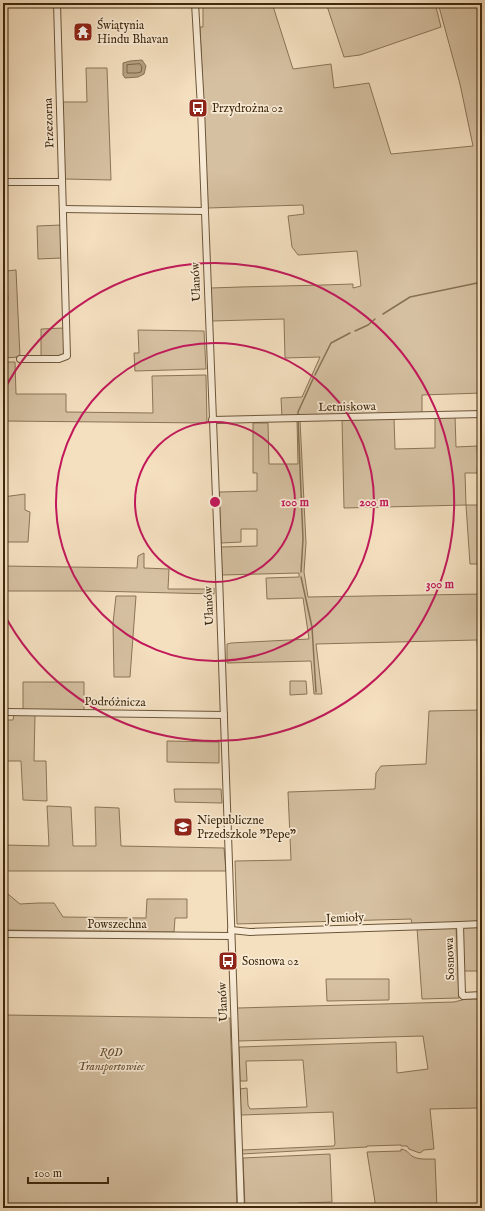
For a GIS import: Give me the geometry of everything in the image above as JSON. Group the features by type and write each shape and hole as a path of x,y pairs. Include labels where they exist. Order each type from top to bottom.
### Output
{"street":[{"name":"Przezorna","path":"20,360 59,359 67,356 57,3"},
{"name":"Ułanów","path":"195,3 200,93 224,715 241,1208"},
{"path":"3,182 62,182"},
{"path":"63,209 204,211"},
{"name":"Letniskowa","path":"212,420 482,414"},
{"name":"Podróżnicza","path":"6,712 224,715"},
{"name":"Sosnowa","path":"482,924 460,925 462,995 482,995"},
{"name":"Jemioły","path":"231,933 460,925"},
{"name":"Powszechna","path":"3,934 231,933"}],"green space":[{"path":"203,3 272,3 293,69 331,64 334,88 369,83 391,154 473,146 460,84 438,3 482,3 482,393 422,395 422,414 282,417 281,398 302,397 320,357 285,358 284,319 212,321 211,288 353,284 353,288 361,286 357,251 298,255 292,247 288,216 304,214 303,205 208,208 200,27 203,27"},
{"path":"326,3 435,3 441,27 360,55 344,57"},
{"path":"86,68 107,68 111,180 65,179 63,102 87,102"},
{"path":"61,225 62,258 38,259 37,226"},
{"path":"16,270 20,357 3,358 3,300 8,300 6,271"},
{"path":"64,328 64,353 62,356 41,357 41,329"},
{"path":"138,330 204,331 206,369 135,371 134,353 139,353"},
{"path":"3,362 15,362 16,394 66,394 66,412 153,413 152,376 206,375 207,423 3,421"},
{"path":"455,416 456,447 477,446 477,473 465,473 466,505 344,508 342,419 394,418 395,449 435,448 435,417"},
{"path":"297,420 300,420 306,543 304,572 308,597 482,594 482,921 412,924 411,919 237,924 235,861 291,860 288,792 375,789 376,773 381,766 426,764 429,711 481,710 477,640 316,644 322,694 314,694 311,661 227,663 227,644 309,639 303,598 267,599 266,578 299,577 299,573 222,575 221,547 257,546 257,529 241,529 241,542 221,543 219,492 257,491 257,473 253,473 253,423 268,423 269,464 298,464"},
{"path":"25,494 25,510 30,512 28,542 3,542 3,497"},
{"path":"466,505 482,505 482,564 470,564"},
{"path":"144,553 144,568 169,569 168,589 214,588 214,594 95,591 3,591 3,566 137,568 138,556"},
{"path":"116,596 136,596 130,677 114,677 113,623"},
{"path":"290,681 306,681 307,694 290,695"},
{"path":"23,682 84,682 84,711 23,710"},
{"path":"14,714 35,715 34,761 46,761 47,801 23,800 21,761 3,761 3,720 13,720"},
{"path":"167,741 219,742 219,763 167,762"},
{"path":"174,789 221,789 222,803 175,802"},
{"path":"47,806 71,807 73,846 96,846 95,807 119,808 121,846 224,848 226,871 3,871 3,845 49,846"},
{"path":"3,890 20,904 54,903 63,917 146,918 147,899 187,899 187,918 175,918 174,932 3,930"},
{"path":"482,926 482,971 463,971 462,927"},
{"path":"456,927 459,998 422,999 417,928"},
{"path":"326,979 389,979 389,1000 327,1001"},
{"path":"466,999 482,999 482,1140 480,1140 478,1108 430,1109 434,1149 424,1150 420,1153 409,1149 407,1146 401,1145 242,1154 242,1150 334,1146 335,1144 333,1112 241,1115 240,1089 247,1088 248,1105 250,1109 307,1107 303,1060 246,1061 247,1081 240,1081 239,1047 396,1042 397,1073 428,1069 423,1036 238,1041 238,1008 454,1002"},
{"name":"ROD Transportowiec","path":"3,1015 230,1018 237,1208 3,1208"},
{"path":"401,1149 417,1158 435,1159 437,1208 376,1208 367,1152 401,1151"},
{"path":"330,1154 332,1202 245,1207 243,1158"}],"water":[{"path":"142,60 146,66 144,74 138,77 125,78 123,75 123,63"}],"waterway":[{"path":"383,314 410,297 482,282"},
{"path":"355,331 368,325 375,319"},
{"path":"315,375 331,343 350,333"},
{"path":"298,416 298,412 313,379"},
{"path":"298,420 303,539 301,572"},
{"path":"301,577 312,627 316,692"}],"place":[{"name":"Świątynia Hindu Bhavan","path":"83,32"},
{"name":"Przydrożna 02","path":"198,108"},
{"name":"Niepubliczne Przedszkole \"Pepe\"","path":"183,827"},
{"name":"Sosnowa 02","path":"228,961"}]}
